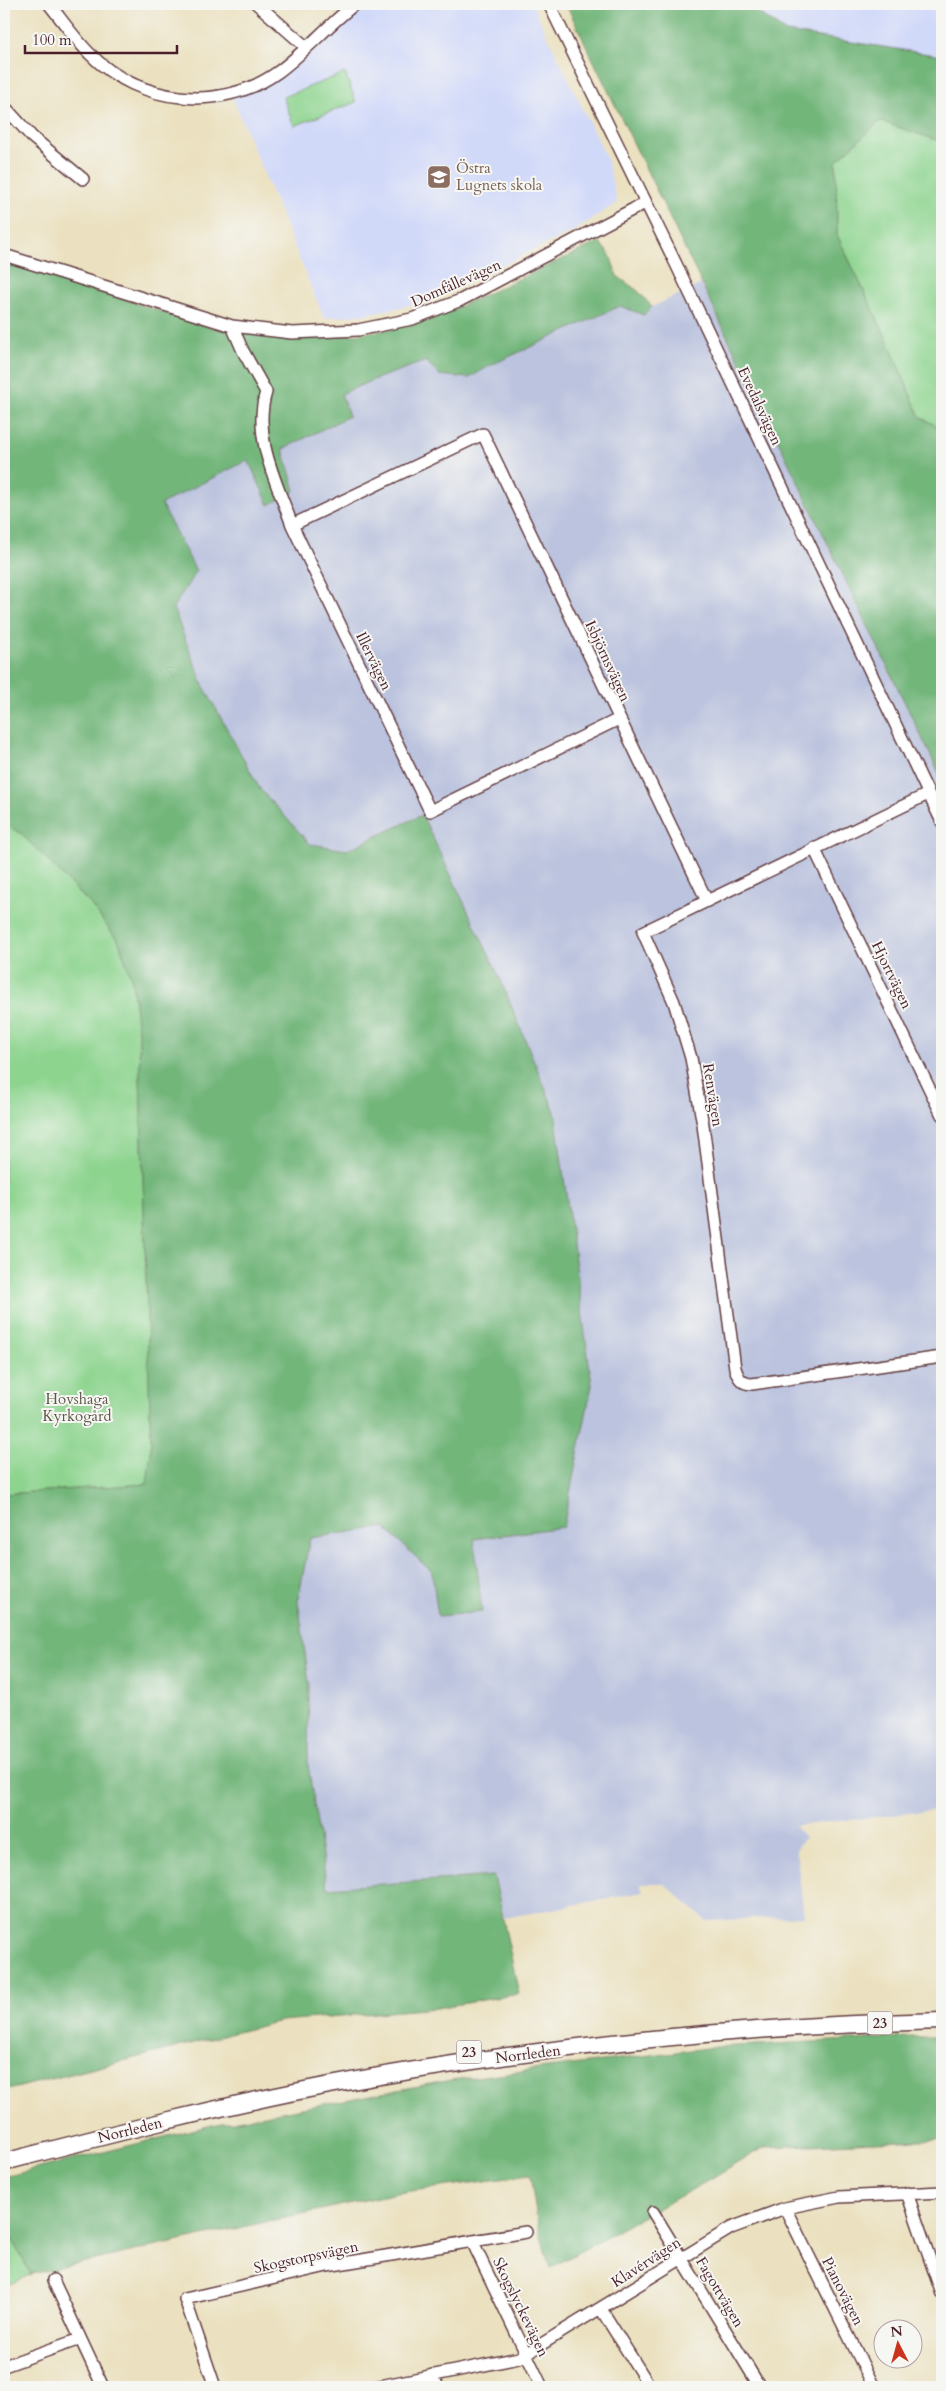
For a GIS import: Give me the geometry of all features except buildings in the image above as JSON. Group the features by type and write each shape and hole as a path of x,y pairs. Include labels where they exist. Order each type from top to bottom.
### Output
{"highway":[{"name":"Norrleden","path":"4,2152 248,2092 326,2076 481,2050 678,2026 791,2017 942,2011"},
{"name":"Norrleden","path":"4,2162 118,2132 259,2100 482,2060 680,2036 818,2026 942,2021"}],"street":[{"path":"49,4 90,54 109,68 142,88 182,98 212,97 249,88 277,72 355,4"},
{"path":"257,4 306,47"},
{"name":"Evedalsvägen","path":"549,4 942,822"},
{"path":"4,106 32,137 83,179"},
{"name":"Domfällevägen","path":"4,255 232,326 270,331 324,333 358,330 412,319 461,300 645,203"},
{"path":"232,326 243,351 266,392 260,408 264,447 292,525"},
{"name":"Isbjörnsvägen","path":"292,525 483,434 707,901"},
{"name":"Illervägen","path":"292,525 430,811 619,719"},
{"name":"Renvägen","path":"928,794 643,932 674,1002 691,1058 703,1126 734,1368 738,1377 742,1382 752,1384 942,1357"},
{"name":"Hjortvägen","path":"814,848 942,1115"},
{"name":"Klavérvägen","path":"375,2387 527,2354 681,2257 731,2228 785,2208 838,2197 942,2192"},
{"path":"908,2193 942,2294"},
{"name":"Pianovägen","path":"785,2208 874,2387"},
{"name":"Fagottvägen","path":"653,2212 760,2387"},
{"name":"Skogstorpsvägen","path":"215,2387 185,2299 327,2266 526,2232"},
{"name":"Skogslyckevägen","path":"472,2241 542,2387"},
{"path":"52,2280 103,2387"},
{"path":"601,2309 650,2387"},
{"path":"4,2366 80,2339"},
{"path":"432,2375 438,2387"}],"shaded area":[{"name":"Östra Lugnets skola","path":"355,4 532,4 607,159 617,203 575,230 440,295 406,306 361,315 324,318 231,94 259,83"},
{"path":"750,4 942,4 942,56 786,32 750,6"},
{"path":"701,284 942,779 942,1857 937,1810 794,1826 805,1837 796,1850 804,1916 706,1921 664,1883 640,1883 643,1892 504,1918 494,1876 327,1888 308,1765 309,1683 298,1600 310,1538 384,1527 432,1572 438,1616 474,1538 507,996 421,815 347,850 310,844 260,789 203,685 173,608 196,571 160,504 248,460 269,505 295,491 283,449 349,416 341,394 426,361 439,375 469,378 491,365 620,306 644,315 652,307"}],"green space":[{"path":"566,4 750,4 750,7 786,32 942,56 942,142 880,121 836,161 837,235 885,335 920,417 942,429 942,779"},
{"path":"345,73 356,102 294,126 283,97"},
{"path":"880,121 942,142 942,429 920,417 885,335 837,235 836,161"},
{"path":"599,242 610,255 617,276 638,291 652,307 644,315 620,306 491,365 469,378 439,375 426,361 341,394 349,416 283,449 295,491 269,505 248,460 161,504 196,571 173,608 203,685 260,789 310,844 347,850 422,815 499,976 555,1112 592,1385 563,1527 474,1539 482,1612 438,1616 432,1572 384,1527 310,1538 298,1600 309,1683 308,1765 327,1888 494,1876 519,1994 436,2008 281,2021 4,2091 4,1494 147,1484 151,1450 139,1039 132,980 119,942 92,906 22,834 4,824 4,260 209,327 267,337 326,338 394,329 430,320"},
{"name":"Hovshaga Kyrkogård","path":"4,824 22,834 92,906 119,942 132,980 139,1039 151,1450 148,1484 4,1494"},
{"path":"942,2037 942,2139 764,2147 704,2183 550,2268 538,2226 530,2175 397,2193 31,2274 4,2226 4,2177 212,2125 451,2080 715,2047"},
{"path":"4,2226 31,2274 4,2287"}],"place":[{"name":"Östra Lugnets skola","path":"439,177"}]}
